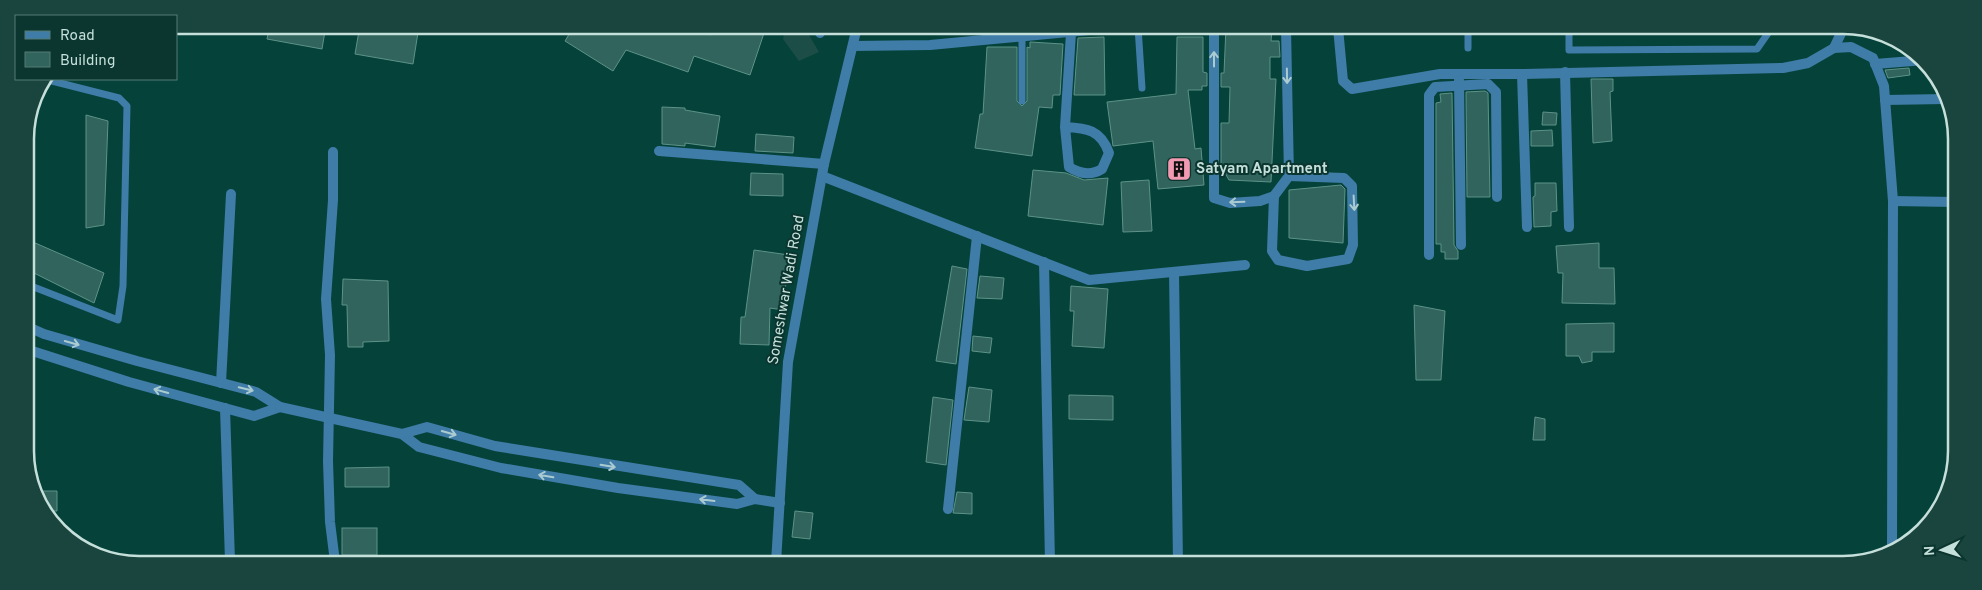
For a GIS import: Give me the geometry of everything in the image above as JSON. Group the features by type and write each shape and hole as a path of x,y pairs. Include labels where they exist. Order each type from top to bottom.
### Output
{"street":[{"name":"Someshwar Wadi Road","path":"776,556 788,362 824,164 856,34"},
{"path":"853,46 930,45 1055,34"},
{"path":"1066,127 1092,130 1100,136 1109,153 1102,170 1095,174 1085,174 1069,167 1066,127 1071,34"},
{"path":"1214,34 1214,198 1230,203 1260,201 1274,196 1289,176 1286,34"},
{"path":"1339,34 1343,81 1349,88 1440,74 1783,68 1808,63 1834,48 1850,47 1873,58 1884,86 1893,202 1892,544"},
{"path":"1834,48 1841,34"},
{"path":"1875,64 1914,61"},
{"path":"1565,72 1569,227"},
{"path":"1460,74 1460,245"},
{"path":"1522,74 1527,227"},
{"path":"1429,255 1429,95 1434,88 1488,84 1496,92 1497,197"},
{"path":"1885,100 1940,99"},
{"path":"660,151 824,164"},
{"path":"333,152 333,200 326,300 330,356 328,418 330,522 335,556"},
{"path":"822,176 1089,280 1245,265"},
{"path":"1274,196 1272,251 1278,260 1307,266 1348,259 1353,245 1352,186 1344,178 1289,176"},
{"path":"221,382 231,194"},
{"path":"1893,202 1948,202"},
{"path":"948,509 977,236"},
{"path":"1044,262 1050,556"},
{"path":"1174,272 1178,556"},
{"path":"34,330 44,334 256,392 280,407 402,434 419,447 501,468 618,488 737,504 755,499 780,503"},
{"path":"34,352 129,382 254,416 280,407"},
{"path":"225,408 230,556"},
{"path":"402,434 427,427 503,448 739,485 755,499"}],"lane":[{"path":"1138,34 1142,88"},
{"path":"1468,34 1468,48"},
{"path":"1569,34 1569,50 1757,49 1768,34"},
{"path":"1022,38 1022,101"},
{"path":"34,287 118,320 123,286 127,106 119,98 51,81"}],"shaded area":[{"path":"784,34 809,34 819,52 799,61 783,39"}],"building":[{"path":"268,34 324,34 322,49 267,39"},
{"path":"358,34 418,34 413,64 355,54"},
{"path":"569,34 764,34 750,75 694,56 688,72 626,50 613,71 565,41"},
{"path":"1226,34 1272,34 1271,41 1279,41 1280,57 1270,57 1270,79 1276,79 1271,182 1229,180 1221,166 1221,123 1229,123 1230,87 1221,87 1221,73 1224,73"},
{"path":"1104,37 1105,95 1074,95 1078,38"},
{"path":"1177,37 1203,37 1203,72 1207,73 1207,86 1202,86 1202,90 1188,90 1195,149 1201,148 1204,185 1158,189 1153,141 1113,146 1107,102 1176,94"},
{"path":"1030,42 1063,44 1060,95 1053,95 1052,108 1039,107 1032,156 975,148 980,114 983,114 987,47 1017,47 1017,101 1022,106 1027,101 1027,47 1030,48"},
{"path":"1909,68 1910,75 1888,78 1885,70"},
{"path":"1591,79 1613,79 1613,91 1610,92 1612,141 1593,143"},
{"path":"1485,91 1488,93 1490,197 1467,197 1466,92"},
{"path":"1452,93 1454,245 1458,251 1458,259 1445,259 1445,252 1441,252 1441,244 1436,244 1436,103 1441,102 1440,94"},
{"path":"662,107 685,108 685,110 720,116 715,147 685,143 685,146 662,144"},
{"path":"1543,112 1557,113 1556,125 1542,125"},
{"path":"86,115 108,121 104,225 86,228"},
{"path":"1552,130 1553,146 1531,146 1531,131"},
{"path":"756,134 794,137 793,153 755,151"},
{"path":"1033,170 1066,173 1084,180 1108,178 1103,225 1028,216"},
{"path":"751,173 783,174 783,196 750,195"},
{"path":"1149,180 1152,231 1123,232 1121,182"},
{"path":"1535,183 1556,183 1557,211 1551,212 1551,226 1534,227 1533,197 1535,196"},
{"path":"1341,185 1345,189 1343,243 1289,238 1289,190"},
{"path":"34,242 104,273 94,303 34,273"},
{"path":"1599,243 1599,268 1614,268 1615,304 1562,303 1563,273 1558,273 1556,246"},
{"path":"754,250 789,255 783,310 770,308 769,345 740,344 741,317 745,317"},
{"path":"952,266 967,269 956,364 936,361"},
{"path":"980,276 1004,278 1002,299 977,298"},
{"path":"343,279 388,281 389,341 363,342 363,347 348,347 347,305 342,305"},
{"path":"1071,286 1108,289 1104,348 1072,346 1074,311 1070,311"},
{"path":"1414,305 1445,311 1441,380 1416,380"},
{"path":"1614,323 1614,352 1592,352 1592,361 1582,363 1579,356 1566,356 1566,324"},
{"path":"973,336 992,338 990,353 972,351"},
{"path":"969,387 992,390 989,422 964,420"},
{"path":"1069,395 1113,396 1113,420 1069,419"},
{"path":"933,397 953,400 946,465 926,462"},
{"path":"1535,417 1545,419 1545,440 1533,440"},
{"path":"389,467 389,487 345,487 345,468"},
{"path":"42,491 57,491 57,511 52,511"},
{"path":"957,492 972,493 972,514 953,513"},
{"path":"795,511 813,513 810,539 792,537"},
{"path":"342,528 377,528 377,555 342,555"}],"place":[{"name":"Satyam Apartment","path":"1179,169"}]}
